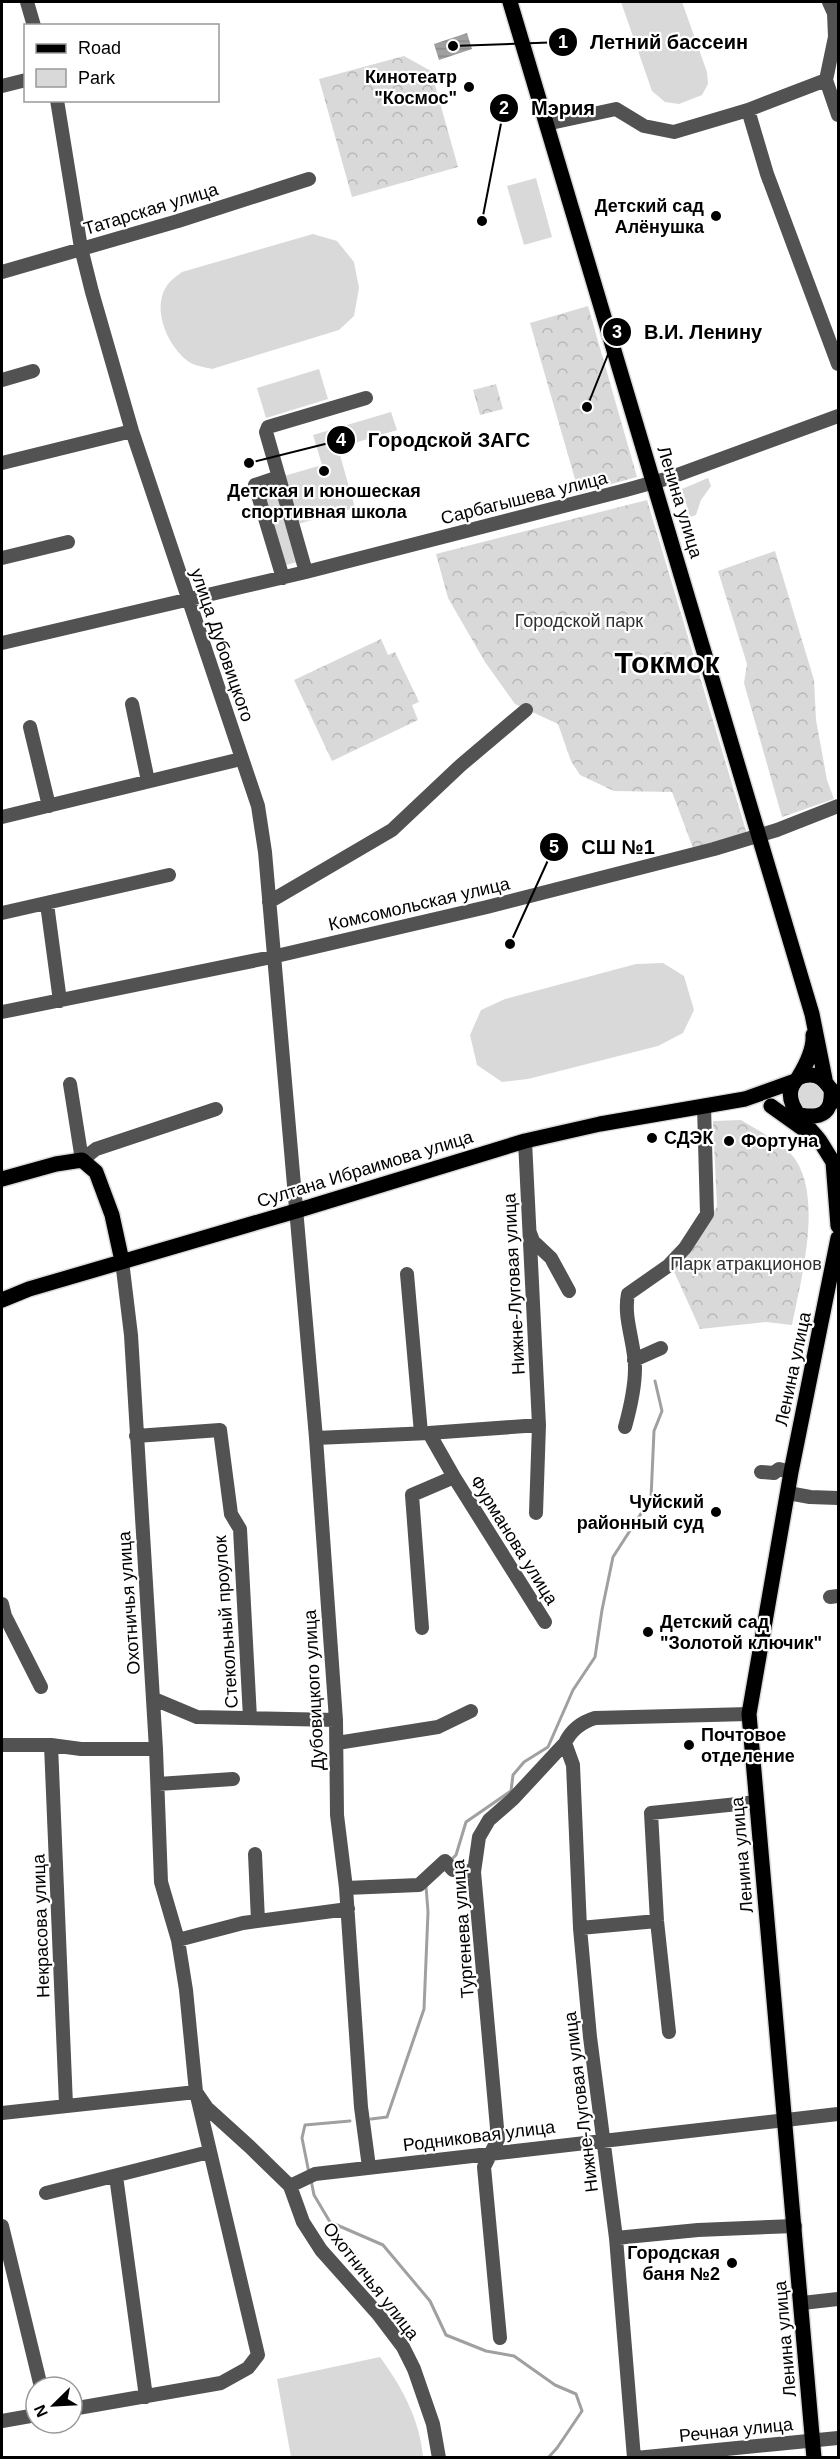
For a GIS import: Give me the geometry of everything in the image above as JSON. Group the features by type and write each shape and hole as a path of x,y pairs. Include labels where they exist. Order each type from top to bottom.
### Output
{"main road":[{"name":"Ленина улица","path":"510,2 812,1014"},
{"path":"812,1014 813,1041 806,1065 790,1090 790,1100 835,1164 838,1226"},
{"path":"771,1098 799,1114 812,1117 820,1115 828,1108 832,1100 832,1090 812,1014"},
{"path":"771,1098 806,1065"},
{"path":"771,1098 797,1080 814,1074 832,1090"},
{"path":"771,1098 820,1141"},
{"name":"Султана Ибраимова улица","path":"2,1300 29,1289 525,1141 600,1124 745,1099 771,1098"},
{"path":"2,1179 56,1164 82,1160 96,1172 112,1215 122,1261"},
{"name":"Ленина улица","path":"814,2457 749,1714 791,1472 835,1282 838,1238"}],"street":[{"path":"27,2 33,24"},
{"path":"834,9 835,37 826,80 838,116"},
{"path":"2,86 24,80"},
{"path":"546,124 616,109 644,126 674,132 748,110 826,80"},
{"name":"улица Дубовицкого","path":"57,102 81,248 132,431 258,806 269,902 296,1211"},
{"path":"748,110 767,174 838,364"},
{"name":"Татарская улица","path":"2,272 178,221 309,178"},
{"path":"2,380 33,371"},
{"path":"306,572 266,438 268,427 366,398"},
{"name":"Сарбагышева улица","path":"2,643 283,578 653,482 838,416"},
{"path":"2,463 132,431"},
{"path":"279,477 255,485 283,578"},
{"path":"2,558 68,542"},
{"path":"132,704 148,781"},
{"path":"269,902 392,830 461,765 526,710"},
{"path":"30,727 49,806"},
{"path":"2,817 241,759"},
{"name":"Комсомольская улица","path":"2,1012 272,957 487,907 714,849 759,836 838,806"},
{"path":"2,913 169,875"},
{"path":"47,904 60,1000"},
{"path":"70,1084 82,1160 96,1149 216,1109"},
{"path":"625,1427 630,1405 634,1360 626,1306 628,1294 668,1266 685,1248 707,1214 704,1106"},
{"name":"Нижне-Луговая улица","path":"525,1141 539,1425 536,1513"},
{"name":"Дубовицкого улица","path":"296,1211 316,1437 336,1720 337,1815 348,1909 360,2108 369,2168"},
{"path":"530,1232 533,1241 551,1258 568,1291"},
{"name":"Охотничья улица","path":"122,1261 131,1335 154,1699 161,1882 178,1940 186,1990 196,2092 258,2355 248,2368 221,2383 146,2397"},
{"name":"Фурманова улица","path":"407,1274 425,1433 545,1622"},
{"path":"634,1360 661,1348"},
{"path":"316,1437 425,1433 539,1425"},
{"name":"Стекольный проулок","path":"136,1436 220,1430 231,1515 240,1529 250,1718"},
{"path":"761,1472 774,1473 779,1469 791,1472"},
{"name":"Фурманова улица","path":"422,1628 412,1495 454,1477"},
{"path":"788,1493 838,1498"},
{"path":"2,1604 5,1616 41,1687"},
{"path":"154,1699 197,1717 336,1720"},
{"path":"337,1743 438,1727 471,1711"},
{"name":"Тургенева улица","path":"500,2338 484,2167 498,2139 474,1872 479,1837 489,1820 513,1799 575,1729 585,1721 595,1718 749,1714"},
{"name":"Нижне-Луговая улица","path":"565,1743 573,1765 580,1928 590,2037 616,2238 635,2457"},
{"path":"2,1745 51,1745 81,1749 156,1749"},
{"name":"Некрасова улица","path":"51,1745 66,2105"},
{"path":"158,1784 233,1779"},
{"path":"669,2032 657,1921 651,1813 757,1802"},
{"path":"255,1854 258,1921"},
{"path":"346,1888 419,1885 449,1865 474,1872"},
{"path":"178,1940 258,1921 348,1909"},
{"path":"580,1928 657,1921"},
{"path":"2,2114 196,2092"},
{"name":"Охотничья улица","path":"196,2092 207,2109 290,2186 303,2222 321,2250 378,2314 403,2347 414,2369 430,2414 439,2457"},
{"name":"Родниковая улица","path":"290,2186 310,2177 369,2168 785,2118 838,2114"},
{"path":"46,2193 209,2152"},
{"path":"84,2407 146,2397 116,2176"},
{"path":"2,2226 38,2375"},
{"path":"616,2238 698,2230 795,2226"},
{"path":"802,2303 838,2299"},
{"path":"2,2421 24,2417"},
{"name":"Речная улица","path":"635,2457 838,2438"}],"green space":[{"path":"621,2 682,2 707,72 708,84 702,95 679,104 665,102 652,91"},
{"path":"404,56 431,71 458,167 352,197 319,79"},
{"path":"536,178 552,237 524,245 507,186"},
{"path":"313,234 337,241 354,262 359,288 354,316 339,330 212,369 191,363 174,347 161,315 163,294 171,280 182,272"},
{"path":"588,306 637,477 579,493 530,323"},
{"path":"319,369 328,399 266,418 257,388"},
{"path":"496,384 503,409 480,415 473,390"},
{"name":"Детская и юношеская спортивная школа","path":"391,412 397,430 338,448 355,508 298,524 284,476 322,465 313,435"},
{"path":"708,478 711,486 701,500 696,515 690,517 682,489"},
{"path":"275,489 297,562 283,566 262,493"},
{"name":"Городской парк","path":"647,500 747,834 693,848 672,792 614,791 580,775 571,761 558,724 515,704 485,662 448,598 436,554"},
{"path":"775,551 814,680 816,720 827,780 834,799 782,817 744,683 747,664 718,571"},
{"path":"381,639 388,655 395,652 419,702 412,705 418,720 332,761 294,680"},
{"path":"663,963 684,976 694,1010 683,1033 658,1046 528,1079 502,1082 477,1065 470,1035 481,1010 505,999 636,964"},
{"path":"811,1082 821,1086 825,1096 821,1106 811,1110 801,1106 797,1096 801,1086"},
{"name":"Парк атракционов","path":"741,1120 786,1149 801,1170 807,1190 809,1213 805,1261 792,1325 766,1322 700,1329 672,1267 717,1207 713,1121"},
{"path":"380,2357 409,2404 418,2430 423,2457 291,2457 277,2379"}],"shaded area":[{"path":"467,33 472,49 439,60 434,44"}],"waterway":[{"path":"451,1860 456,1855 466,1822 511,1791 513,1775 524,1762 548,1747 573,1690 595,1657 613,1557 651,1498 654,1431 662,1411 655,1381"},
{"path":"371,2119 387,2117 424,2009 428,1912 426,1886"},
{"path":"309,2173 302,2138 305,2125 350,2121"},
{"path":"311,2180 314,2195 330,2222 383,2245 430,2301 446,2335 486,2351 514,2356 555,2385 576,2394 582,2411 548,2458"}],"place":[{"name":"Летний бассеин","path":"453,46"},
{"name":"Кинотеатр \"Космос\"","path":"469,87"},
{"name":"Детский сад Алёнушка","path":"716,216"},
{"name":"Мэрия","path":"482,221"},
{"name":"В.И. Ленину","path":"587,407"},
{"name":"Городской ЗАГС","path":"249,463"},
{"name":"Детская и юношеская спортивная школа","path":"324,471"},
{"name":"СШ №1","path":"510,944"},
{"name":"СДЭК","path":"652,1138"},
{"name":"Фортуна","path":"729,1141"},
{"name":"Чуйский районный суд","path":"716,1512"},
{"name":"Детский сад \"Золотой ключик\"","path":"648,1632"},
{"name":"Почтовое отделение","path":"689,1745"},
{"name":"Городская баня №2","path":"732,2263"}],"district":[{"name":"Токмок","path":"667,663"}]}
